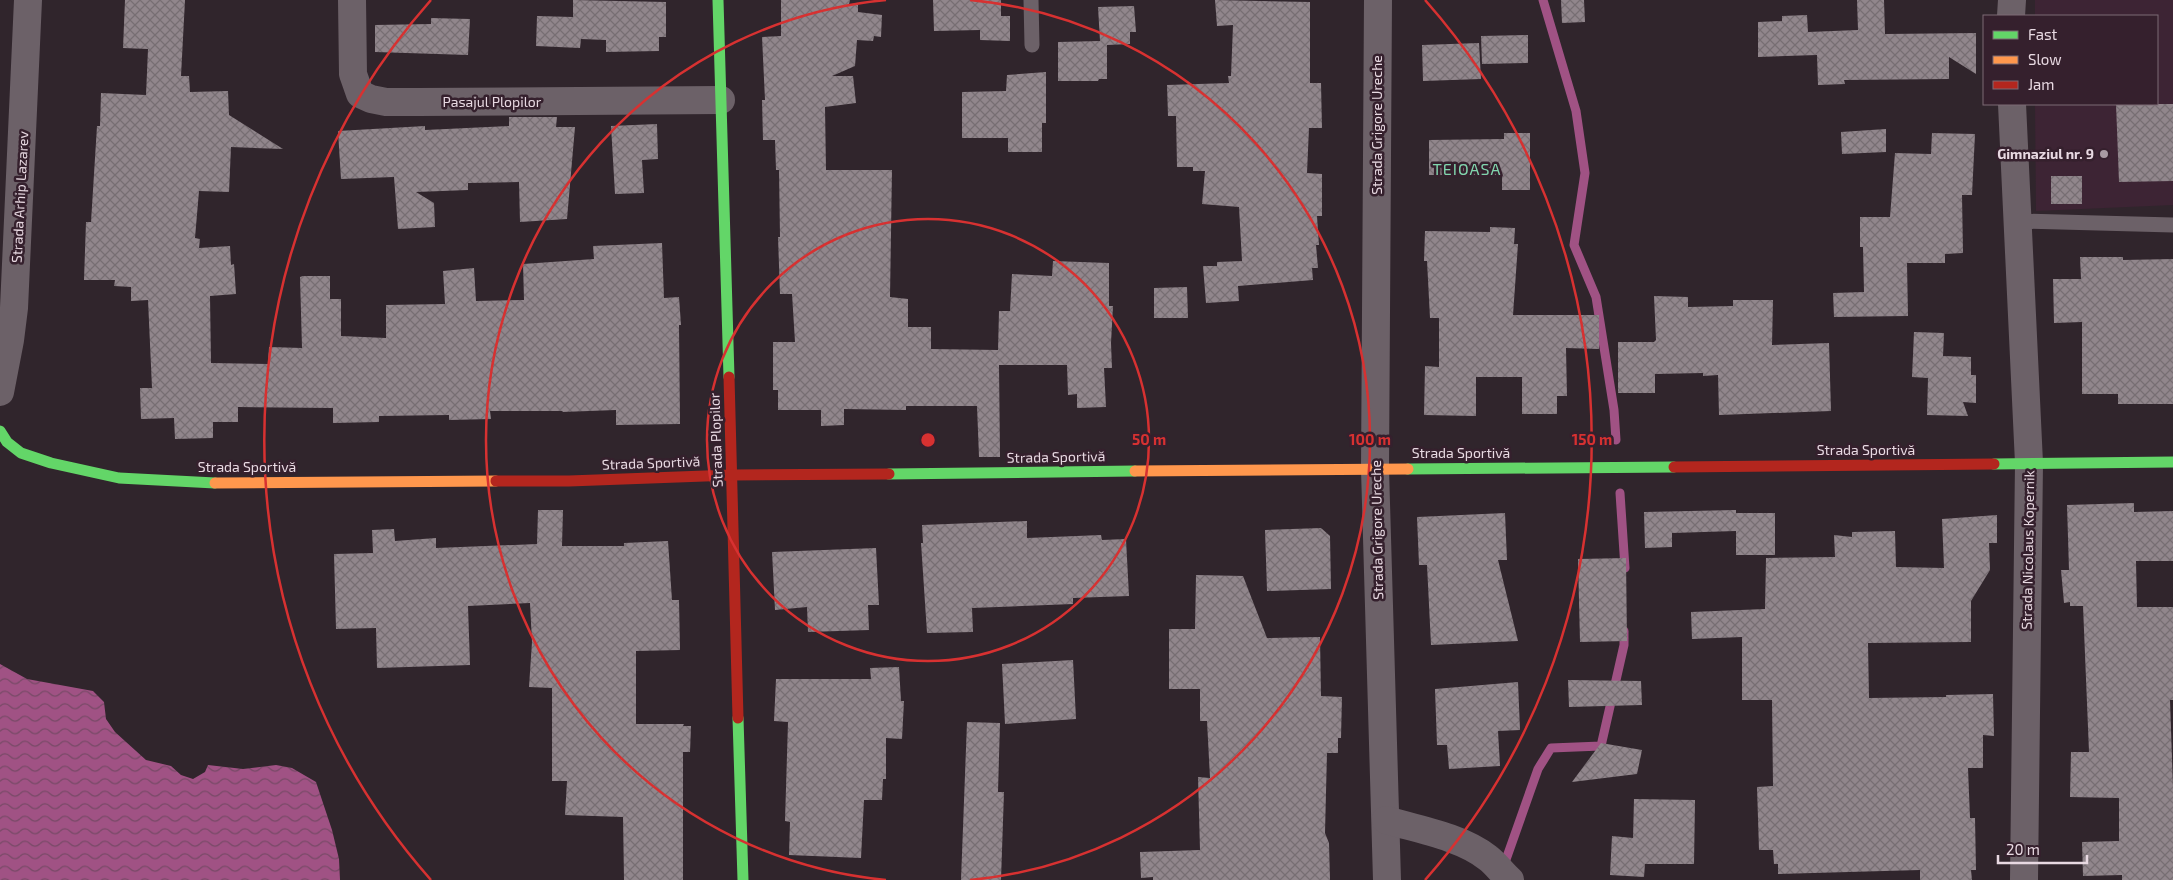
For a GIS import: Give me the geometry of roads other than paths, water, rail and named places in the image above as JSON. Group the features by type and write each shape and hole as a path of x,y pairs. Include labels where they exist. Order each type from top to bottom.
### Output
{"street":[{"name":"Strada Arhip Lazarev","path":"0,392 14,308 28,0"},
{"name":"Pasajul Plopilor","path":"352,0 353,74 360,94 371,99 417,102 720,100"},
{"name":"Strada Plopilor","path":"718,0 743,880"},
{"name":"Strada Grigore Ureche","path":"1378,0 1375,469 1387,880"},
{"path":"2011,15 2012,0"},
{"name":"Strada Nicolaus Kopernik","path":"2012,105 2029,463 2024,880"},
{"name":"Strada Sportivă","path":"0,431 7,442 21,453 51,463 119,478 208,484 569,481 732,475 2173,462"},
{"path":"1386,820 1427,832 1475,850 1488,858 1510,880"}],"lane":[{"path":"1031,0 1032,45"},
{"path":"2018,221 2173,225"}],"water":[{"path":"0,664 27,679 93,691 104,702 106,719 115,732 146,760 171,766 181,775 193,779 205,772 208,765 243,769 276,765 292,768 316,782 332,830 339,859 340,880 0,880"}],"waterway":[{"path":"1543,0 1576,111 1585,173 1574,245 1596,297 1614,410 1616,440"},
{"path":"1620,493 1625,568"},
{"path":"1503,868 1538,769 1551,748 1601,746 1624,645 1624,631"}],"place":[{"name":"Gimnaziul nr. 9","path":"2104,154"}],"district":[{"name":"TEIOASA","path":"1467,169"}]}
